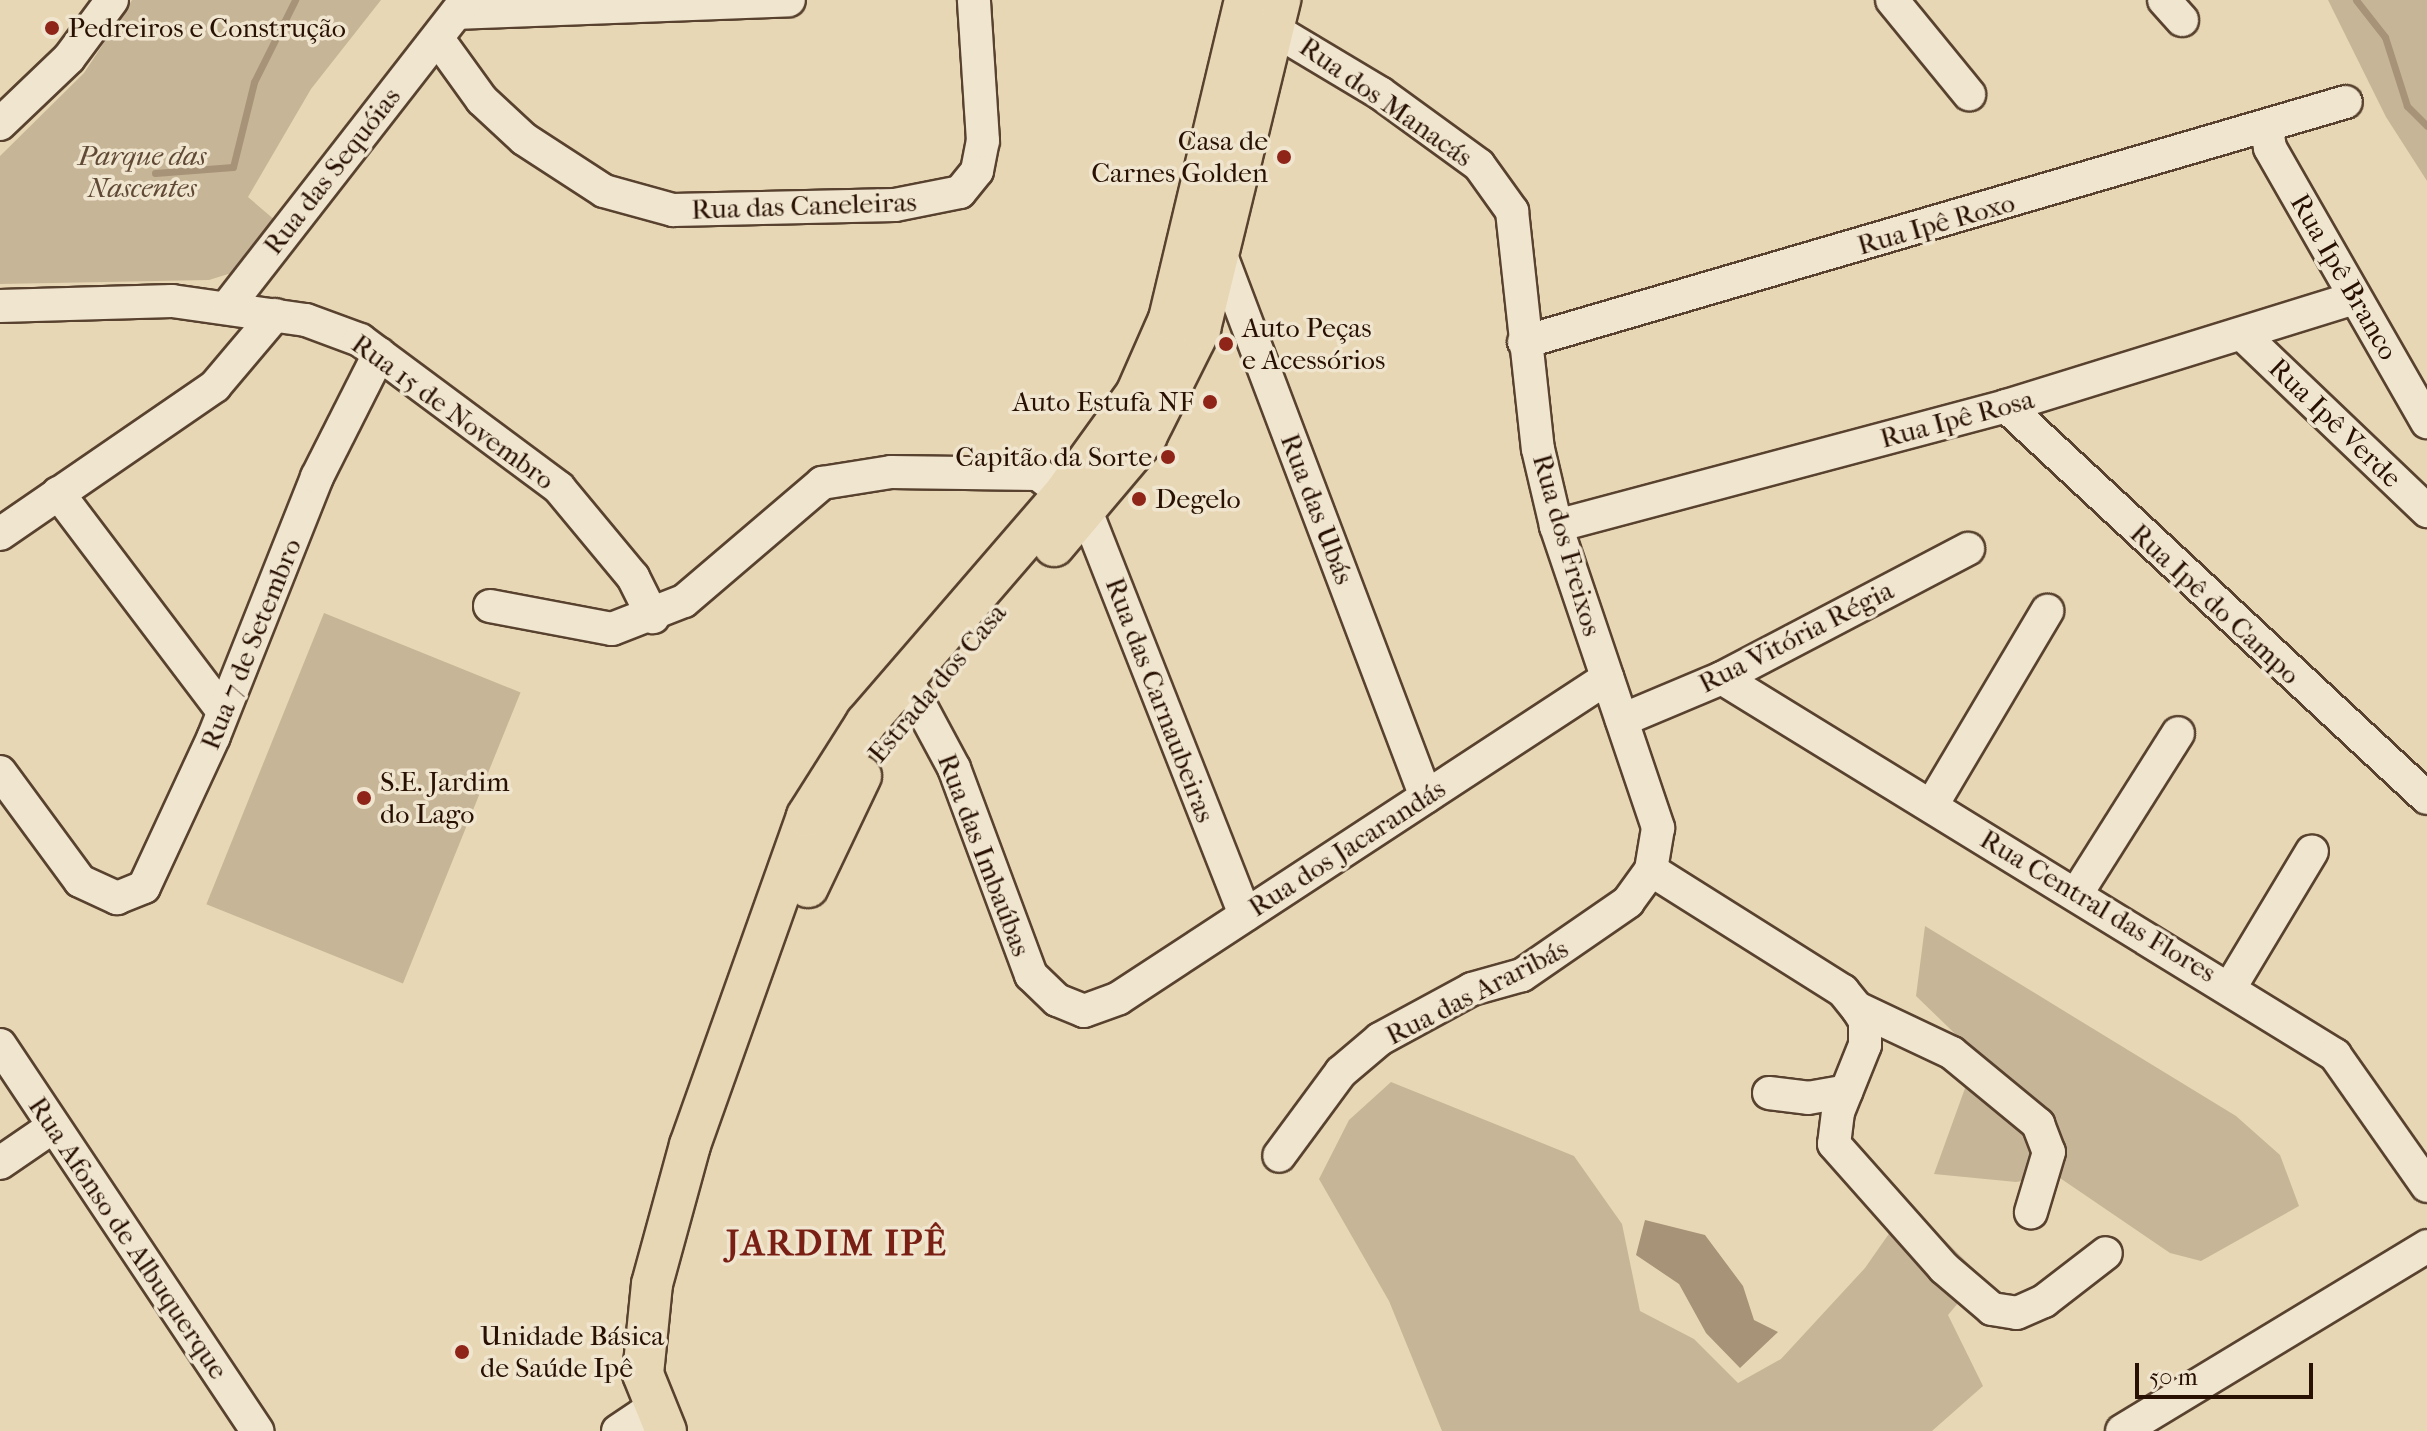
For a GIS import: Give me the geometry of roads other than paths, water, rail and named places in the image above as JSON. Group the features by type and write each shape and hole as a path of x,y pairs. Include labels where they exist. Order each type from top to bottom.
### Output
{"main road":[{"name":"Estrada dos Casa","path":"1076,501 1136,394 1169,319 1191,234 1261,10"},
{"name":"Estrada dos Casa","path":"662,1417 643,1374 652,1284 690,1145 799,874 843,753 913,688 1164,404 1200,329 1222,258 1261,10"}],"street":[{"path":"0,124 69,58 112,0"},
{"path":"462,6 789,0"},
{"name":"Rua das Caneleiras","path":"415,65 482,100 570,173 673,210 934,201 960,192 977,171 983,141 974,0"},
{"path":"1892,0 1969,94"},
{"name":"Rua das Sequóias","path":"228,306 462,6"},
{"name":"Rua dos Manacás","path":"1261,10 1479,165 1512,211"},
{"name":"Rua das Caneleiras","path":"438,39 482,100"},
{"name":"Rua Ipê Roxo","path":"1524,342 2267,129 2346,102"},
{"name":"Rua Ipê Branco","path":"2267,129 2270,148 2427,422"},
{"name":"Rua dos Freixos","path":"1512,211 1524,342 1556,526 1658,828 1651,870"},
{"path":"1191,234 1222,258"},
{"name":"Rua das Ubás","path":"1222,258 1426,797"},
{"name":"Rua Ipê Rosa","path":"1556,526 2006,406 2355,298"},
{"name":"Rua 15 de Novembro","path":"0,306 228,306 334,328 379,354 559,488 633,577 653,617"},
{"path":"0,534 215,386 275,315"},
{"name":"Rua Ipê Verde","path":"2243,335 2427,511"},
{"name":"Rua 7 de Setembro","path":"0,772 67,868 96,892 132,897 144,887 223,711 317,477 379,354"},
{"name":"Rua Ipê do Campo","path":"2006,406 2427,798"},
{"path":"490,606 577,627 612,629 653,617 684,601 822,483 891,472 996,469 1038,474 1076,501"},
{"path":"58,493 223,711"},
{"name":"Rua das Carnaubeiras","path":"1076,501 1245,915"},
{"name":"Rua Vitória Régia","path":"1622,720 1722,678 1968,549"},
{"path":"1932,805 2047,611"},
{"name":"Rua dos Jacarandás","path":"1084,1011 1119,998 1607,678"},
{"name":"Rua Central das Flores","path":"1722,678 2231,986 2335,1055 2427,1186"},
{"name":"Rua das Imbaúbas","path":"913,688 954,768 1031,975 1057,1000 1084,1011"},
{"path":"2077,893 2178,733"},
{"path":"2231,986 2312,851"},
{"path":"1651,870 1843,991 1857,1008 1867,1032 1846,1091 1834,1144 1944,1268 1992,1309 2017,1313 2044,1301 2106,1253"},
{"name":"Rua das Araribás","path":"1279,1156 1341,1072 1380,1039 1575,943 1628,902 1651,870"},
{"path":"1857,1008 1952,1053 2038,1124 2049,1152 2031,1212"},
{"name":"Rua Afonso de Albuquerque","path":"0,1045 257,1431"},
{"path":"1769,1093 1808,1098 1846,1091"},
{"path":"0,1163 54,1126"},
{"path":"2122,1431 2427,1246"},
{"path":"618,1431 662,1417"}],"waterway":[{"path":"155,173 233,167 254,82 295,0"},
{"path":"2356,0 2385,37 2407,106 2427,126"}],"place":[{"name":"Pedreiros e Construção","path":"52,28"},
{"name":"Casa de Carnes Golden","path":"1284,157"},
{"name":"Auto Peças e Acessórios","path":"1226,344"},
{"name":"Auto Estufa NF","path":"1210,402"},
{"name":"Capitão da Sorte","path":"1168,457"},
{"name":"Degelo","path":"1139,499"},
{"name":"S.E. Jardim do Lago","path":"364,798"},
{"name":"Unidade Básica de Saúde Ipê","path":"462,1352"}],"district":[{"name":"JARDIM IPÊ","path":"837,1244"}],"park label":[{"name":"Parque das Nascentes","path":"142,172"}]}
